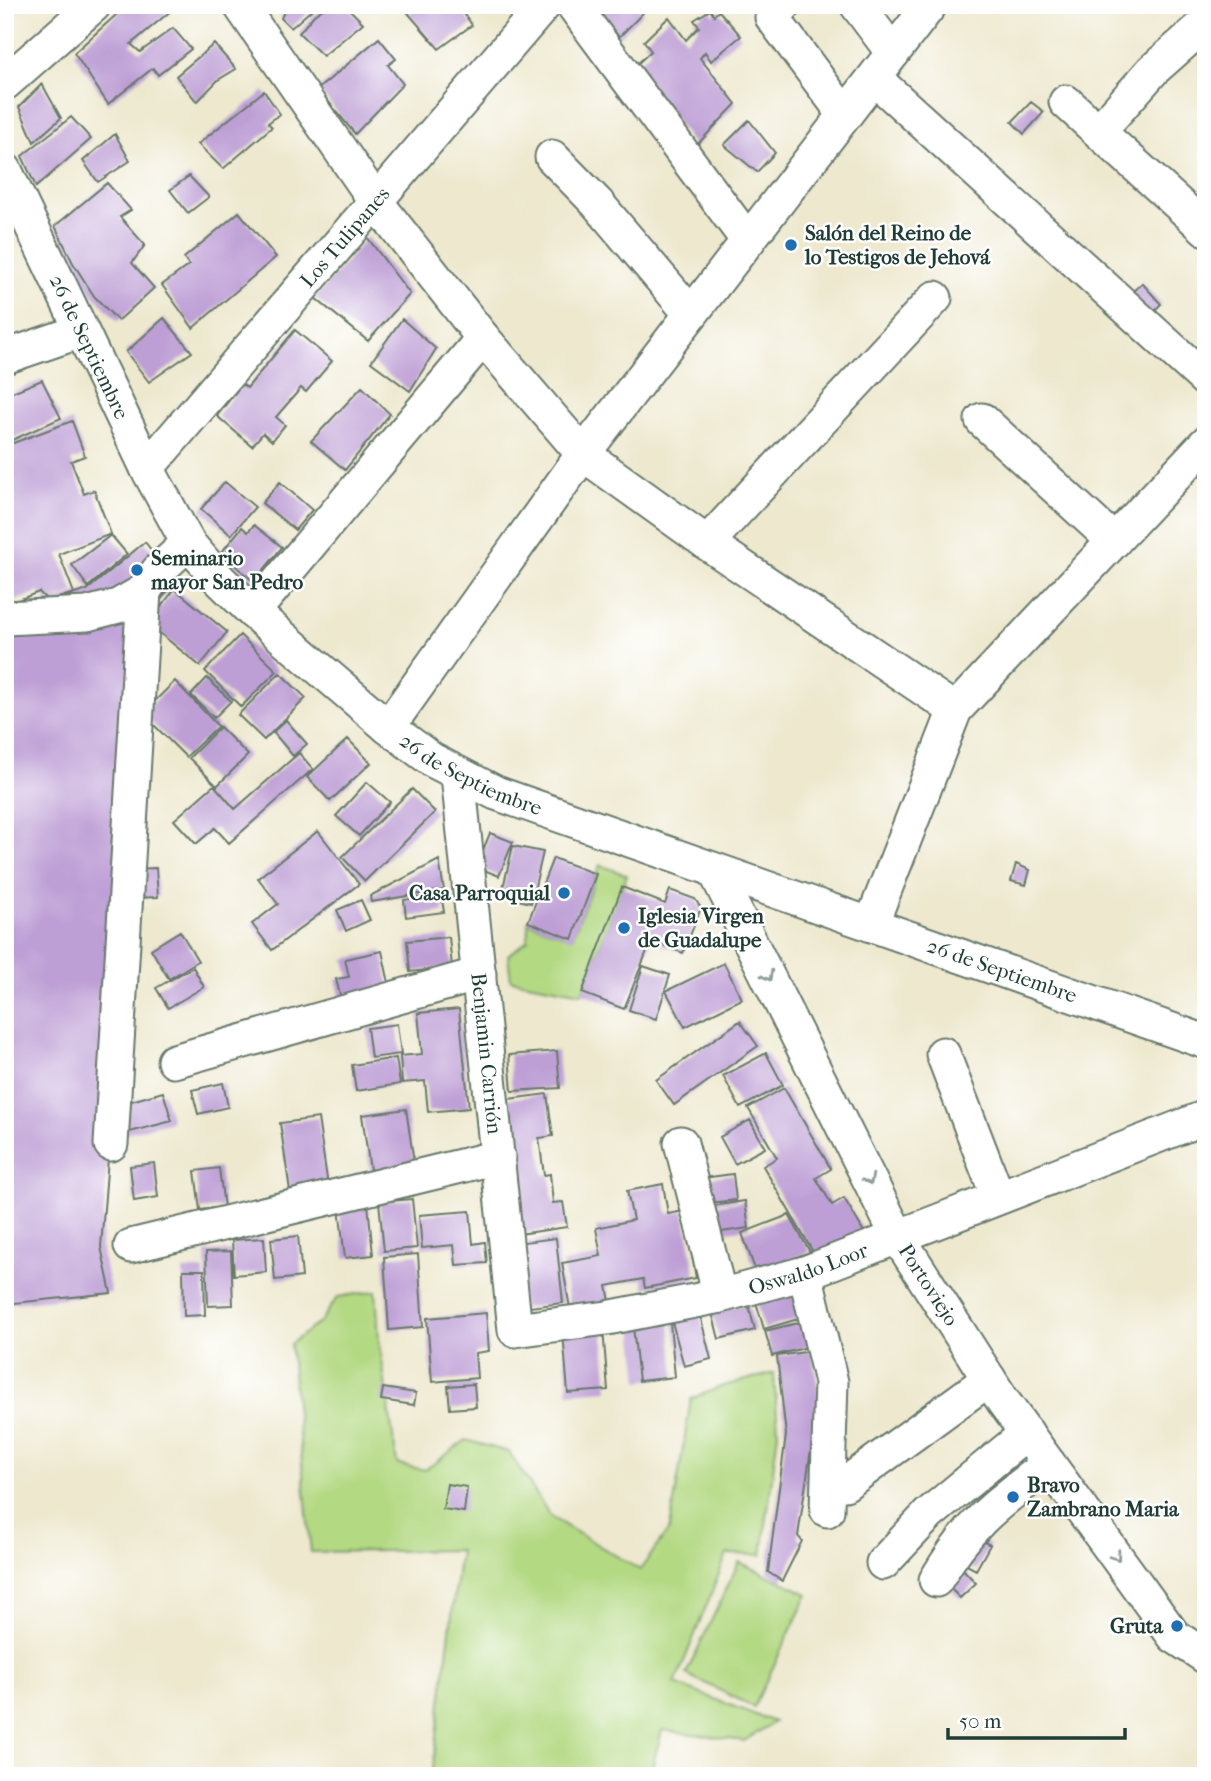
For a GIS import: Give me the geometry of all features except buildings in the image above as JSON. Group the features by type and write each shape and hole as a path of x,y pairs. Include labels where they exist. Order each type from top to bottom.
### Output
{"street":[{"path":"5,83 94,5"},
{"path":"240,5 377,203 483,338 583,454 707,543 955,710"},
{"name":"Los Tulipanes","path":"147,468 377,203 544,5"},
{"path":"573,5 748,241"},
{"path":"784,5 772,18 845,115"},
{"path":"857,5 883,66 1206,380"},
{"path":"388,727 583,454 930,5"},
{"path":"1095,128 1153,70 1206,23"},
{"path":"1066,102 1206,229"},
{"path":"552,157 597,203 691,314"},
{"name":"26 de Septiembre","path":"5,170 147,468 188,543 253,612 388,727 458,775 496,793 871,925 1204,1031"},
{"path":"707,543 935,298"},
{"path":"5,357 81,331"},
{"path":"253,612 483,338"},
{"path":"982,420 1114,541"},
{"path":"871,925 955,710 1206,443"},
{"path":"5,618 87,614 118,606 144,591 158,571 188,543"},
{"path":"111,1144 144,591"},
{"name":"Benjamin Carrión","path":"458,775 515,1330"},
{"name":"Portoviejo","path":"715,871 898,1237 989,1380 1174,1636 1206,1657"},
{"path":"174,1061 480,974"},
{"path":"943,1054 998,1197"},
{"name":"Oswaldo Loor","path":"515,1330 607,1318 720,1296 806,1273 1206,1117"},
{"path":"681,1143 720,1296"},
{"path":"131,1246 498,1157"},
{"path":"806,1273 831,1381 836,1497 989,1380"},
{"path":"883,1563 929,1514 1027,1433"},
{"path":"936,1580 957,1544 983,1514 1049,1464"}],"green space":[{"path":"600,865 627,875 582,993 511,980 508,955 528,940 528,922 572,938"},
{"path":"376,1291 379,1340 397,1464 425,1470 466,1440 509,1452 551,1517 640,1570 670,1528 691,1399 723,1386 774,1373 778,1432 762,1555 727,1554 675,1684 774,1722 744,1741 662,1730 650,1776 432,1776 460,1550 311,1552 290,1344 320,1322 338,1297"},
{"path":"739,1562 808,1594 754,1707 686,1674"}],"place":[{"name":"Salón del Reino de lo Testigos de Jehová","path":"791,245"},
{"name":"Seminario mayor San Pedro","path":"137,570"},
{"name":"Casa Parroquial","path":"564,893"},
{"name":"Iglesia Virgen de Guadalupe","path":"624,928"},
{"name":"Bravo Zambrano Maria","path":"1013,1497"},
{"name":"Gruta","path":"1177,1626"}]}
